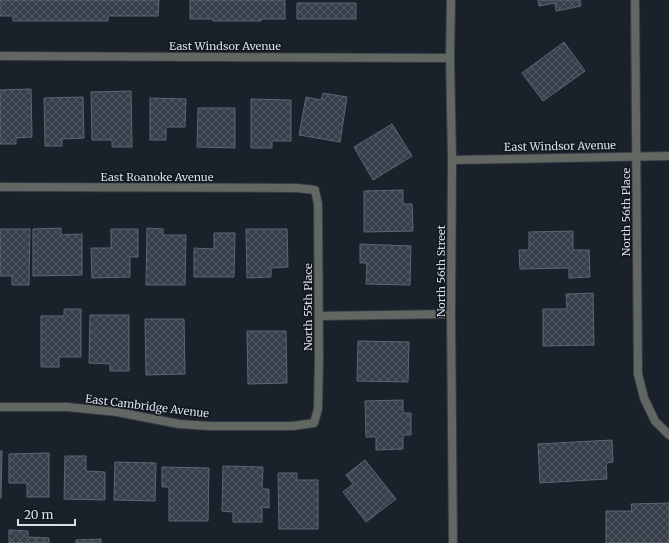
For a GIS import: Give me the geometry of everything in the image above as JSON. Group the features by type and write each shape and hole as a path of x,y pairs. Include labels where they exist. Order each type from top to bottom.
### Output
{"street":[{"name":"North 56th Street","path":"451,0 450,58 452,160 451,314 453,543"},
{"name":"North 56th Place","path":"635,0 638,374 644,398 655,421 669,435"},
{"name":"East Windsor Avenue","path":"0,56 450,58"},
{"name":"East Windsor Avenue","path":"452,160 669,156"},
{"name":"East Roanoke Avenue","path":"0,188 297,188 315,190"},
{"name":"North 55th Place","path":"314,424 318,409 319,316 318,204 315,190"},
{"path":"319,316 451,314"},
{"name":"East Cambridge Avenue","path":"0,407 67,407 117,412 179,424 209,426 293,426 314,424"}],"building":[{"path":"0,0 159,0 158,16 108,16 108,21 13,21 13,16 0,16"},
{"path":"190,0 285,0 285,19 261,19 261,21 213,21 213,19 190,19"},
{"path":"538,0 580,0 581,6 556,11 555,3 539,6"},
{"path":"297,3 356,3 356,19 297,19"},
{"path":"564,42 585,71 543,101 522,73"},
{"path":"31,89 32,137 16,138 16,144 0,144 0,90"},
{"path":"131,91 132,147 112,147 112,140 92,140 91,92"},
{"path":"323,93 347,97 340,142 299,135 306,97 321,100"},
{"path":"83,97 84,138 62,139 62,146 45,146 44,98"},
{"path":"150,98 186,99 185,127 166,127 166,140 150,140"},
{"path":"251,99 291,100 291,141 272,141 272,148 251,148"},
{"path":"198,108 235,108 235,148 197,147"},
{"path":"392,124 412,156 373,180 354,147"},
{"path":"403,190 403,204 412,204 413,231 364,232 364,191"},
{"path":"61,228 61,235 82,234 82,275 33,276 33,229"},
{"path":"147,228 163,229 163,235 186,235 185,285 146,285"},
{"path":"0,229 30,229 29,285 12,285 12,276 0,276"},
{"path":"111,229 138,229 138,257 130,257 130,277 92,278 91,248 111,248"},
{"path":"246,229 287,229 288,267 271,268 271,277 247,278"},
{"path":"573,231 573,250 589,250 590,277 569,278 569,268 520,269 519,250 529,250 529,232"},
{"path":"214,233 235,233 234,277 194,277 194,248 214,249"},
{"path":"360,244 411,246 410,285 366,284 367,263 360,263"},
{"path":"593,293 594,345 543,346 543,309 567,309 566,294"},
{"path":"64,309 81,309 81,357 59,357 59,367 41,367 41,316 64,316"},
{"path":"90,315 129,315 129,371 110,371 110,364 89,363"},
{"path":"145,319 184,319 185,374 146,375"},
{"path":"247,331 286,331 287,383 248,384"},
{"path":"358,341 409,342 408,382 357,381"},
{"path":"403,400 403,413 411,413 411,435 403,435 403,449 376,450 376,437 366,437 365,401"},
{"path":"612,440 613,462 606,463 607,479 540,483 538,444"},
{"path":"0,451 2,451 1,498 0,498"},
{"path":"49,453 49,497 27,497 27,483 9,483 9,454"},
{"path":"65,456 86,456 86,471 105,472 105,500 64,499"},
{"path":"365,460 396,499 366,522 343,492 353,484 346,475"},
{"path":"115,462 156,463 155,501 114,500"},
{"path":"223,466 263,467 262,489 269,489 269,508 262,507 262,522 233,522 233,512 222,511"},
{"path":"162,467 209,468 208,521 169,521 169,487 162,487"},
{"path":"278,473 297,473 297,480 318,480 318,529 279,529"},
{"path":"669,503 669,543 606,543 606,511 632,511 631,504"},
{"path":"9,530 28,531 28,537 49,538 49,543 9,543"},
{"path":"101,539 101,543 76,543 76,540"}]}
